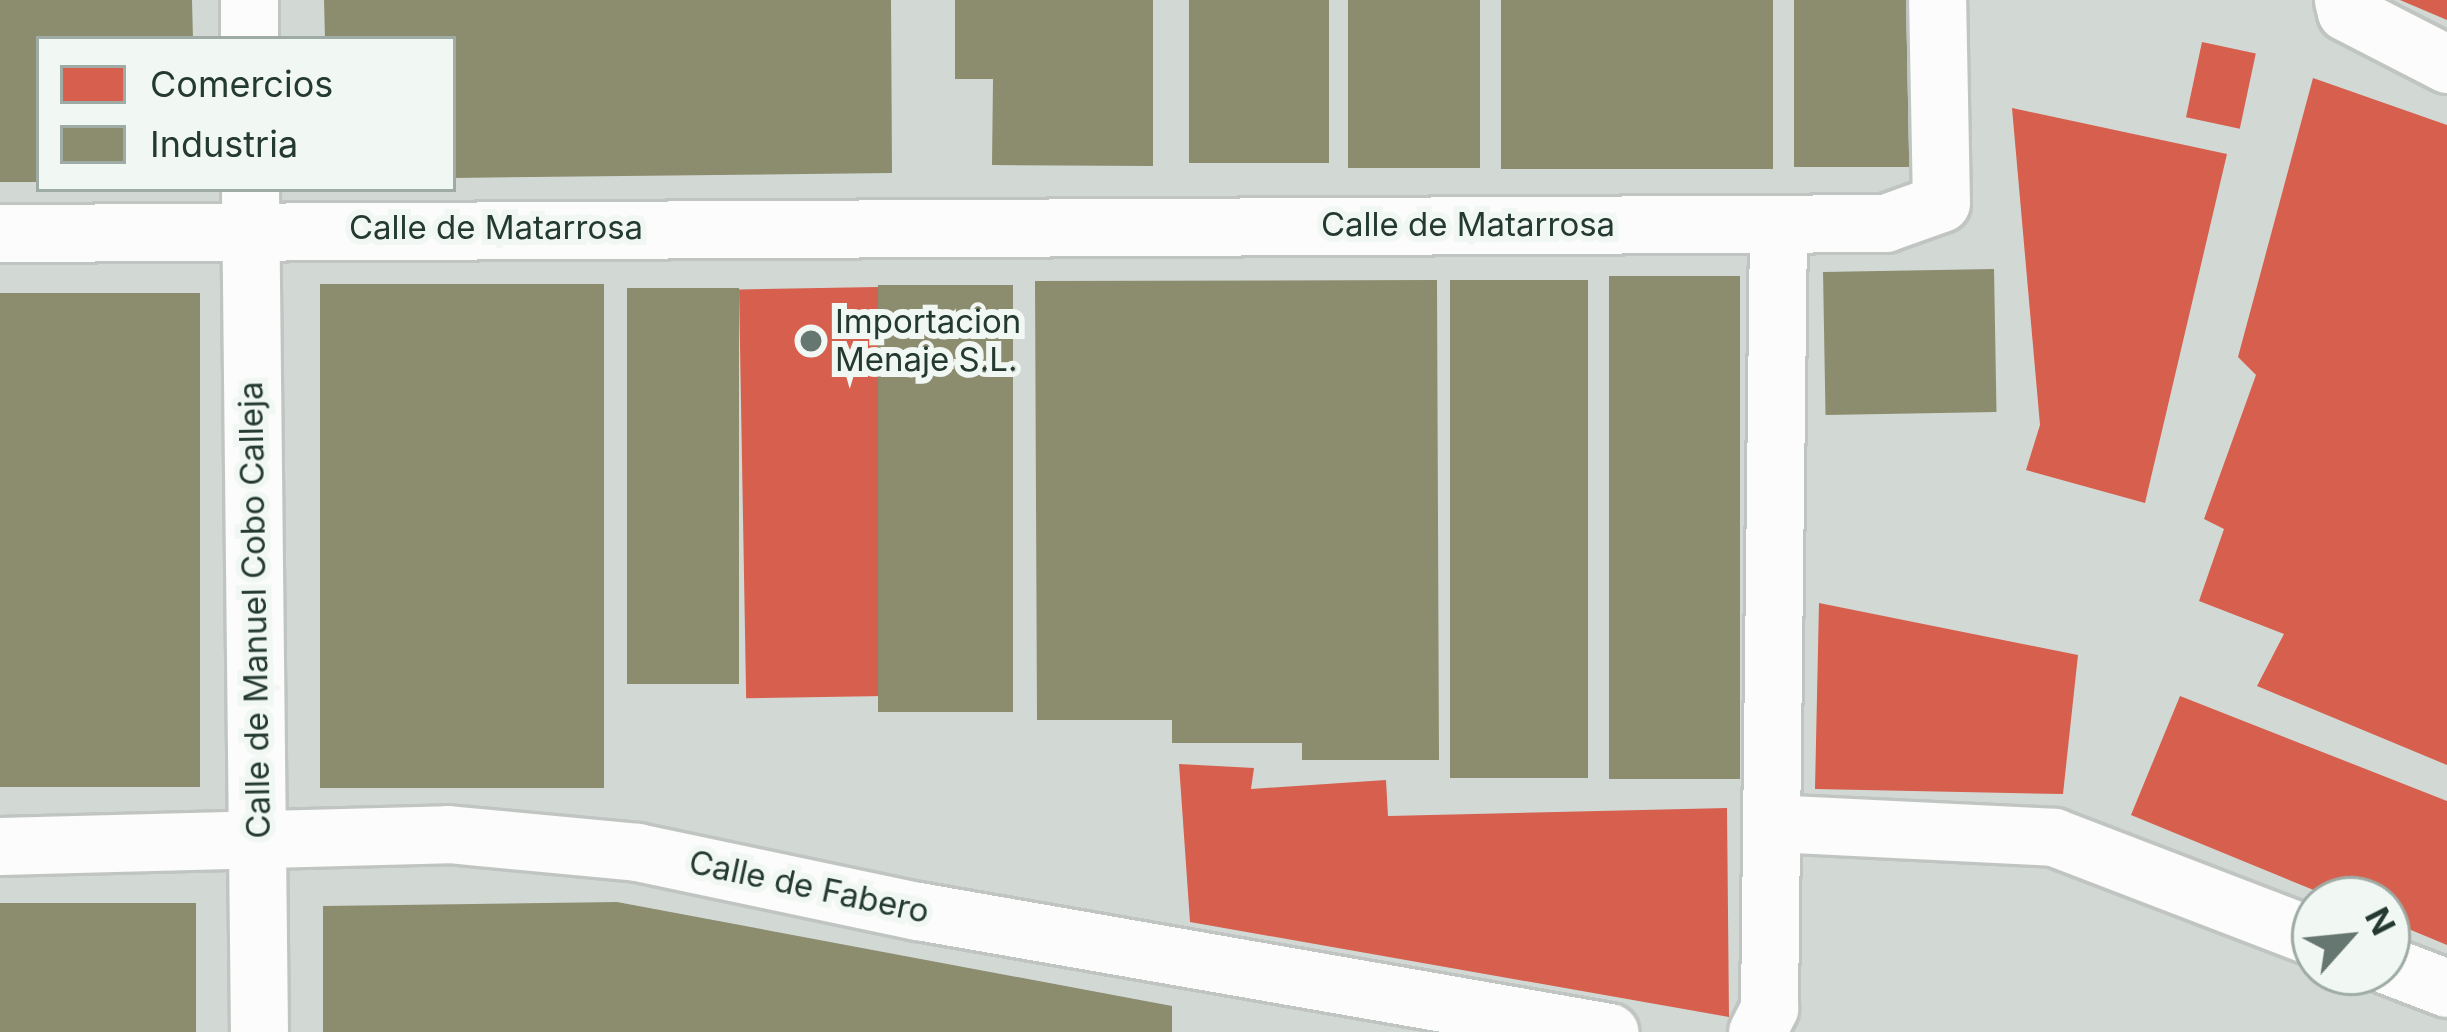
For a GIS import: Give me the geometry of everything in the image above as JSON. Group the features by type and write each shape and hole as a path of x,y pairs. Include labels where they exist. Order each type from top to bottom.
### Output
{"street":[{"path":"249,0 249,36"},
{"name":"Calle de Matarrosa","path":"0,233 250,209 1885,223 1941,203 1937,0"},
{"path":"2343,0 2346,12 2396,43 2447,64"},
{"name":"Calle de Manuel Cobo Calleja","path":"250,209 259,1032"},
{"path":"1756,1032 1769,1008 1778,225"},
{"path":"1772,823 2054,837 2291,928"},
{"name":"Calle de Fabero","path":"0,846 448,835 637,852 1387,1012 1609,1032"},
{"path":"2411,974 2447,988"}],"shaded area":[{"path":"0,0 2447,0 2447,1032 0,1032"}],"building: Comercios":[{"path":"2400,0 2447,0 2447,20"},
{"path":"2202,42 2256,53 2240,129 2186,117"},
{"path":"2313,78 2447,125 2447,765 2257,686 2284,634 2199,601 2224,529 2204,519 2256,375 2238,357"},
{"path":"2012,108 2227,154 2145,503 2026,470 2040,425"},
{"path":"878,287 885,696 746,698 739,289"},
{"path":"1819,603 2078,655 2063,794 1815,789"},
{"path":"2180,696 2447,801 2447,945 2411,930 2411,876 2291,876 2291,881 2131,815"},
{"path":"1179,764 1254,768 1251,789 1386,780 1388,816 1727,808 1729,1017 1190,922"}],"building: Industria":[{"path":"0,0 192,0 193,36 36,36 36,182 0,182"},
{"path":"324,0 891,0 892,173 456,178 456,36 325,36"},
{"path":"955,0 1153,0 1153,166 992,165 993,79 955,79"},
{"path":"1189,0 1329,0 1329,163 1189,163"},
{"path":"1348,0 1480,0 1480,168 1348,168"},
{"path":"1501,0 1773,0 1773,169 1501,169"},
{"path":"1794,0 1918,0 1918,167 1794,167"},
{"path":"1994,269 1996,412 1826,415 1823,272"},
{"path":"1609,276 1740,276 1740,779 1609,779"},
{"path":"1437,280 1439,760 1302,760 1302,743 1172,743 1172,720 1037,720 1035,281"},
{"path":"1450,280 1588,280 1588,778 1450,778"},
{"path":"320,284 604,284 604,788 320,788"},
{"path":"878,285 1013,285 1013,712 878,712"},
{"path":"627,288 739,288 739,684 627,684"},
{"path":"0,293 200,293 200,787 0,787"},
{"path":"617,902 1172,1006 1172,1032 323,1032 323,906"},
{"path":"0,903 196,903 196,1032 0,1032"}],"place":[{"name":"Importacion Menaje S.L.","path":"811,341"}]}
